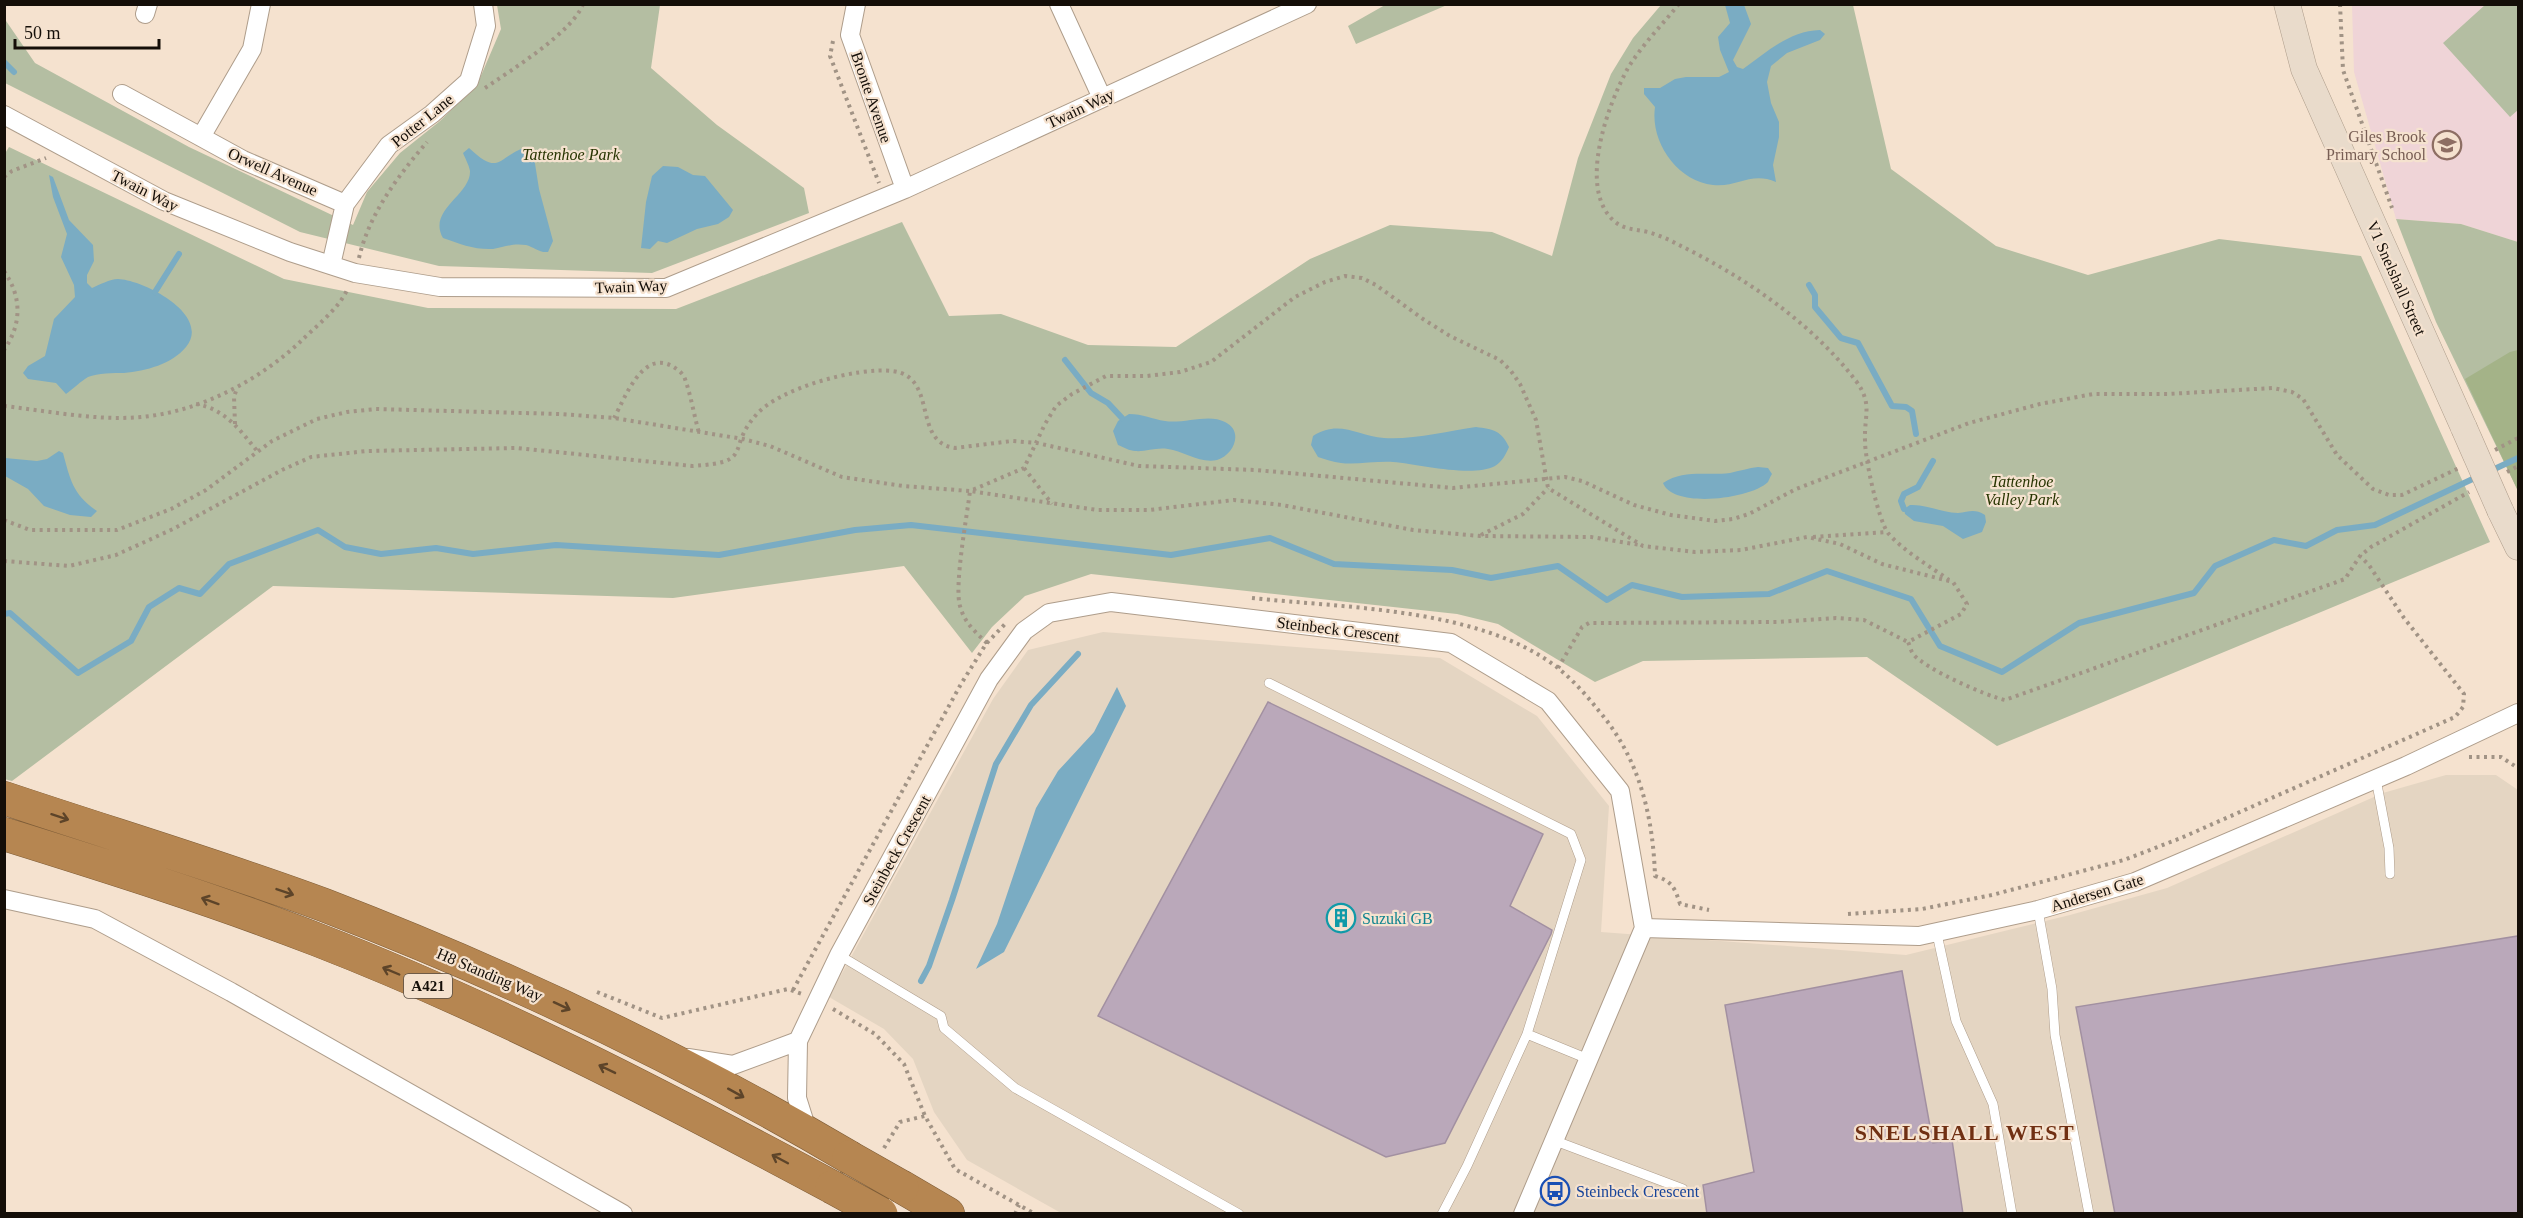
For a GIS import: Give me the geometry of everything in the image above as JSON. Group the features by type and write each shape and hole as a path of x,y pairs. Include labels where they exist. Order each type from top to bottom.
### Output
{"highway":[{"name":"H8 Standing Way","path":"4,798 323,905 497,975 666,1055 849,1156 948,1214"},
{"name":"A421","path":"4,834 152,879 318,940 433,988 566,1049 671,1101 881,1214"}],"street":[{"path":"201,137 252,49 261,4"},
{"name":"Potter Lane","path":"331,265 345,204 389,145 432,114 469,81 486,26 483,4"},
{"name":"Bronte Avenue","path":"856,4 850,35 905,189"},
{"path":"1059,4 1102,98"},
{"name":"Twain Way","path":"5,117 164,201 290,252 355,273 440,287 666,288 885,198 1307,4"},
{"name":"V1 Snelshall Street","path":"2287,4 2304,69 2518,547"},
{"name":"Orwell Avenue","path":"122,94 243,160 345,204"},
{"name":"Steinbeck Crescent","path":"808,1133 797,1098 798,1041 839,955 989,679 1024,631 1049,613 1111,602 1451,643 1548,701 1620,791 1644,928"},
{"name":"Andersen Gate","path":"1644,928 1919,936 1937,934 2038,910 2135,882 2376,779 2518,713"},
{"path":"4,899 94,919 231,992 623,1214"},
{"path":"1523,1214 1644,928"},
{"path":"666,1055 733,1065 798,1041"}],"lane":[{"path":"1269,683 1571,834 1581,860 1527,1034 1467,1166 1442,1214"},
{"path":"2376,779 2389,848 2390,874"},
{"path":"2038,910 2052,988 2055,1035 2089,1214"},
{"path":"1937,934 1956,1021 1993,1104 2012,1214"},
{"path":"839,955 941,1017 944,1028 1015,1088 1239,1214"},
{"path":"1527,1034 1588,1059"},
{"path":"1553,1140 1683,1189"}],"path":[{"path":"1679,4 1628,68 1607,118 1595,171 1605,210 1621,227 1665,238 1701,256 1777,305 1816,339 1855,381 1866,397 1869,412 1865,426 1867,463 1887,532 1953,582 1967,604 1961,614 1908,642"},
{"path":"2340,4 2343,70 2354,107 2396,219"},
{"path":"834,35 830,56 885,198"},
{"path":"4,177 12,171 46,158 59,144"},
{"path":"4,271 17,298 19,317 4,350"},
{"path":"970,491 1024,468 1056,406 1080,390 1106,376 1147,376 1180,372 1211,362 1295,297 1324,282 1345,276 1362,278 1376,285 1450,336 1500,360 1511,370 1520,384 1536,420 1548,488 1522,514 1480,536"},
{"path":"614,418 643,369 653,364 665,363 678,369 685,378 699,433"},
{"path":"4,561 69,566 116,555 173,529 273,474 311,458 367,451 517,448 692,466 720,465 731,460 739,450 748,425 774,400 818,382 853,374 890,370 909,376 915,384 923,403 930,431 936,441 946,447 955,448 1012,441 1037,443 1139,466 1256,470 1454,488 1565,477 1582,481 1634,505 1671,515 1715,521 1749,514 1796,489 1969,423 2040,404 2093,394 2168,394 2273,388 2292,392 2303,399 2337,455 2373,489 2389,495 2402,495 2456,470"},
{"path":"235,424 234,398 237,387"},
{"path":"4,402 9,406"},
{"path":"195,404 209,406 235,424 258,452"},
{"path":"4,520 30,530 117,530 171,509 206,490 272,441 317,419 347,412 375,409 560,414 614,418 743,439 770,446 842,477 903,486 970,491 1097,510 1149,510 1234,500 1282,506 1413,530 1480,536 1592,537 1695,552 1741,550 1807,537 1887,532"},
{"path":"1024,468 1052,504"},
{"path":"1548,488 1643,546"},
{"path":"970,491 959,604 972,630 987,643"},
{"path":"1558,668 1582,627 1589,623 1777,622 1836,618 1864,620 1908,642 1913,655 1927,665 1991,697 2005,700 2345,579 2360,556 2371,547 2467,492"},
{"path":"1807,537 1840,544 1882,564 1953,582"},
{"path":"1841,914 1922,909 2026,887 2124,860 2181,838 2456,717 2463,707 2463,694 2404,618 2370,565 2360,556"},
{"path":"1240,597 1414,615 1463,625 1503,638 1531,651 1558,668 1585,693 1609,722 1624,746 1637,777 1654,836 1655,876 1667,879 1674,886 1680,904 1710,910"},
{"path":"794,990 961,684 997,630 1013,617"},
{"path":"597,992 662,1018 788,988 818,1000 875,1034 904,1064 925,1116 955,1168 1035,1214"},
{"path":"1015,1214 1019,1205"}],"shaded area":[{"name":"Giles Brook Primary School","path":"2352,5 2518,5 2518,242 2461,224 2396,219 2354,72"},
{"path":"1103,632 1440,658 1537,716 1609,806 1601,932 1906,955 2070,915 2167,888 2383,793 2446,775 2496,775 2518,790 2518,1213 1061,1213 967,1160 934,1112 913,1059 884,1029 829,997 993,699 1028,650"}],"green space":[{"name":"Tattenhoe Park","path":"497,5 660,5 651,68 717,125 804,188 809,213 652,273 439,266 300,232 5,83 4,18 35,63 189,147 353,225 367,192 400,153 440,121 477,85 501,29"},
{"path":"1385,5 1447,5 1356,44 1348,26"},
{"name":"Tattenhoe Valley Park","path":"1661,5 1853,5 1891,169 1996,246 2088,275 2219,239 2361,256 2490,542 1997,746 1867,657 1643,661 1595,682 1498,624 1457,614 1091,574 1025,596 992,627 972,653 904,566 673,598 273,586 12,781 4,779 4,155 9,147 284,279 428,308 676,309 902,222 949,316 1001,314 1088,345 1176,347 1310,259 1390,225 1492,232 1552,256 1578,158 1611,74 1633,38"},
{"path":"2485,5 2518,5 2518,110 2510,117 2443,43"},
{"path":"2396,219 2461,224 2518,242 2518,491 2436,322"},
{"path":"2518,350 2518,491 2465,379 2510,352"}],"water":[{"path":"1725,5 1744,5 1751,24 1733,60 1737,67 1743,69 1788,38 1809,31 1820,30 1825,34 1820,40 1787,53 1771,66 1767,82 1771,103 1779,122 1779,137 1773,165 1776,182 1759,178 1713,185 1688,176 1669,158 1662,146 1657,133 1655,107 1644,94 1644,88 1660,88 1675,79 1719,77 1729,72 1720,50 1718,37 1730,23"},
{"path":"526,147 533,151 539,189 553,241 548,252 521,245 480,249 443,238 440,228 441,219 468,180 470,171 463,153 469,148 479,157 493,163"},
{"path":"663,166 678,167 693,175 705,176 733,210 729,217 718,224 697,229 667,243 658,241 650,249 641,248 646,202 652,176"},
{"path":"49,175 53,177 69,220 93,245 94,261 87,275 87,283 92,288 115,279 129,281 172,301 183,312 190,323 192,335 186,347 174,358 158,366 141,370 88,377 66,394 56,383 28,379 23,373 28,366 45,356 54,319 75,297 74,285 61,257 67,234 53,197"},
{"path":"1129,414 1172,422 1219,419 1231,426 1234,431 1234,442 1228,453 1211,461 1168,449 1131,450 1118,445 1113,431 1118,421"},
{"path":"1476,427 1496,432 1503,437 1509,447 1502,460 1495,466 1473,471 1393,462 1341,463 1318,457 1311,445 1313,436 1331,429 1395,438"},
{"path":"59,451 63,453 74,486 83,499 97,511 91,517 70,515 44,506 28,489 5,476 5,458 37,461 47,459"},
{"path":"1758,467 1768,468 1772,474 1768,482 1759,488 1730,497 1696,499 1681,496 1670,491 1663,483 1687,474 1730,473"},
{"path":"1910,505 1952,513 1978,512 1985,515 1986,522 1982,532 1963,539 1943,526 1914,521 1905,514 1904,509"},
{"path":"1117,687 1126,706 1004,952 976,969 997,924 1036,808 1058,771 1094,732"}],"building":[{"name":"Suzuki GB","path":"1268,702 1543,834 1510,906 1552,930 1551,934 1445,1143 1386,1157 1098,1016"},
{"path":"2518,936 2518,1214 2115,1214 2076,1007"},
{"path":"1902,971 1933,1143 1952,1140 1963,1214 1707,1214 1703,1185 1754,1172 1725,1005"}],"waterway":[{"path":"4,62 14,72"},
{"path":"155,292 179,254"},
{"path":"1809,285 1815,295 1815,307 1841,338 1858,343 1892,406 1906,407 1912,411 1916,434"},
{"path":"1065,360 1091,393 1108,403 1122,418"},
{"path":"2488,472 2518,458"},
{"path":"1904,509 1901,501 1904,494 1918,487 1933,461"},
{"path":"4,614 10,613 78,673 131,641 149,607 179,588 200,594 229,564 318,530 345,547 381,554 436,548 473,554 556,545 719,555 855,530 911,525 1171,555 1270,538 1334,564 1452,570 1491,578 1558,566 1607,600 1632,585 1682,597 1769,594 1827,571 1911,599 1940,646 2002,672 2079,623 2194,593 2215,566 2274,540 2306,546 2337,530 2375,525 2479,476"},
{"path":"921,981 929,966 952,900 996,764 1031,705 1078,654"}],"place":[{"name":"Giles Brook Primary School","path":"2447,145"},
{"name":"Suzuki GB","path":"1341,918"},
{"name":"Steinbeck Crescent","path":"1555,1191"}],"district":[{"name":"SNELSHALL WEST","path":"1965,1132"}]}
